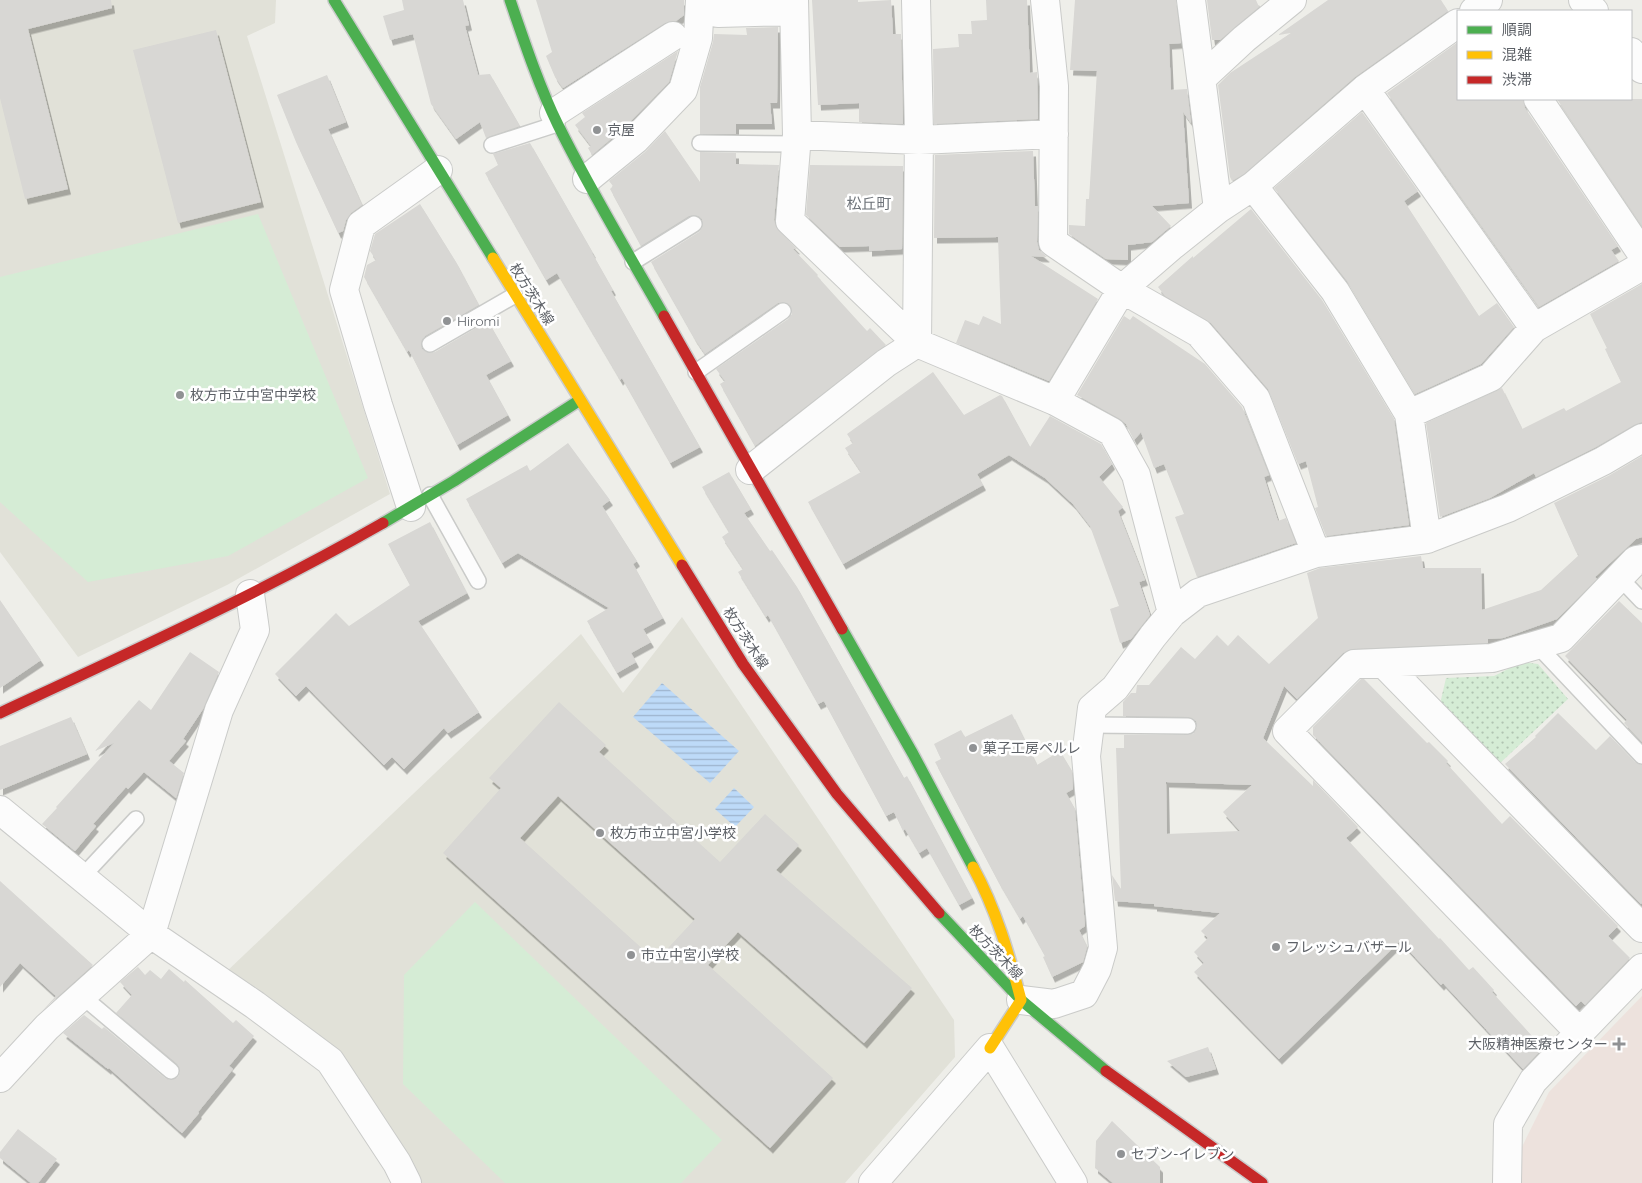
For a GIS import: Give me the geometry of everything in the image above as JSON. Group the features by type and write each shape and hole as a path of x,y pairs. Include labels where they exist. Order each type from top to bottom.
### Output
{"street":[{"name":"枚方茨木線","path":"334,0 743,664 832,787 953,930 1021,1000 1101,1067 1262,1183"},
{"path":"510,0 524,42 555,118 587,179 750,470 913,754 984,886 1007,946 1021,1000 990,1048 873,1183"},
{"path":"916,0 919,140 917,343"},
{"path":"1045,0 1054,86 1053,242 1122,289 1199,334 1256,399 1316,552"},
{"path":"1191,0 1218,209"},
{"path":"1202,78 1244,39 1292,0"},
{"path":"1583,0 1593,10"},
{"path":"587,179 635,140 683,90 709,6 794,6 797,139 790,221 917,343 1055,401 1112,432 1136,475 1172,613"},
{"path":"1055,401 1122,289 1218,209 1253,186 1365,89 1457,24"},
{"path":"555,118 673,36"},
{"path":"1632,54 1642,69"},
{"path":"1365,89 1534,328"},
{"path":"1539,100 1642,254"},
{"path":"797,139 919,140 1054,134"},
{"path":"421,501 378,405 344,290 360,225 438,170"},
{"path":"1253,186 1335,292 1409,414 1427,539"},
{"path":"1409,414 1491,377 1534,328 1642,266"},
{"path":"750,470 886,364 917,343"},
{"path":"0,714 166,637 315,560 421,501 580,400"},
{"path":"1021,1000 1054,1004 1084,994 1098,969 1103,948 1086,756 1092,708 1115,688 1172,613 1198,593 1316,552 1427,539 1508,508 1603,461 1642,438"},
{"path":"1579,1032 1287,730 1354,664 1492,658 1561,638 1636,560 1642,559"},
{"path":"0,1078 47,1027 151,934 219,710 255,630 250,594"},
{"path":"1383,663 1642,928"},
{"path":"0,810 151,934 255,1005 330,1060 397,1163 407,1183"},
{"path":"1508,1183 1508,1124 1533,1081 1642,968"},
{"path":"990,1048 1073,1183"}],"lane":[{"path":"492,145 555,118"},
{"path":"700,143 797,139"},
{"path":"633,262 694,224"},
{"path":"430,344 515,295"},
{"path":"696,372 783,311"},
{"path":"421,501 478,581"},
{"path":"1620,578 1642,601"},
{"path":"1537,645 1642,756"},
{"path":"1090,725 1188,726"},
{"path":"82,877 136,819"},
{"path":"82,996 172,1070"}],"shaded area":[{"name":"枚方市立中宮中学校","path":"0,0 276,0 275,23 247,36 390,494 227,585 78,657 0,552"},
{"name":"枚方市立中宮小学校","path":"682,617 954,1020 955,1057 845,1183 412,1183 338,1051 224,974 581,634 623,693"},
{"name":"大阪精神医療センター","path":"1642,996 1642,1183 1520,1183 1520,1151 1549,1092"}],"green space":[{"path":"258,214 368,478 228,556 88,582 0,502 0,277"},
{"path":"1522,662 1538,664 1568,699 1497,766 1440,704 1446,678 1494,676"},
{"path":"475,902 722,1140 681,1183 505,1183 403,1084 404,975"}],"water":[{"path":"662,683 739,751 710,783 633,717"},
{"path":"734,788 754,807 735,827 715,809"}],"building":[{"path":"0,0 111,0 112,8 28,29 68,189 25,199 0,98"},
{"path":"402,0 463,0 469,25 465,26 478,75 490,74 520,126 486,138 480,122 456,139 431,104 413,34 390,40 383,16 404,10"},
{"path":"536,0 684,0 684,15 676,21 665,23 563,88 555,77 546,56 552,52"},
{"path":"812,0 858,0 858,2 891,0 893,34 901,34 903,124 859,122 859,103 818,105"},
{"path":"986,0 1027,0 1030,73 1037,72 1038,119 934,124 933,49 959,47 958,34 972,34 971,21 987,20"},
{"path":"1075,0 1176,0 1181,43 1169,44 1171,90 1187,89 1191,123 1183,112 1189,203 1152,206 1171,226 1152,242 1128,245 1128,260 1106,259 1069,234 1069,225 1085,226 1086,199 1089,199 1097,71 1070,70"},
{"path":"1207,0 1256,0 1259,7 1220,40 1212,40"},
{"path":"1328,0 1441,0 1448,11 1355,77 1244,174 1232,181 1218,85 1230,73 1291,33 1278,35"},
{"path":"778,27 777,103 770,103 772,124 736,124 736,134 700,134 700,87 714,34 747,35 746,28"},
{"path":"216,30 261,202 178,223 133,50"},
{"path":"1457,43 1457,100 1523,100 1525,108 1618,246 1611,250 1619,261 1539,307 1387,93"},
{"path":"678,51 669,82 624,128 592,155 588,148 591,146 575,125 585,117 582,113"},
{"path":"327,75 346,122 328,129 362,205 351,213 346,220 343,231 338,233 296,142 277,95"},
{"path":"1642,99 1642,226 1558,100"},
{"path":"1362,112 1418,191 1404,201 1479,316 1497,303 1514,327 1481,364 1415,394 1347,281 1274,188"},
{"path":"665,131 700,182 700,152 736,153 736,164 779,165 774,220 776,227 797,249 793,249 867,331 870,328 886,345 755,446 720,384 725,381 716,369 788,319 792,314 792,310 787,303 778,303 705,354 651,262 699,232 702,228 702,219 698,216 689,216 641,246 610,189 613,186 609,181 645,152"},
{"path":"530,143 593,253 613,290 611,291 700,447 670,463 622,378 620,380 557,273 546,280 485,173 498,165 493,154"},
{"path":"1033,151 1035,206 1038,206 1037,242 1039,250 1047,257 1031,256 1098,299 1049,381 956,343 965,320 979,325 983,316 1001,324 998,237 934,238 935,155"},
{"path":"810,165 903,166 902,249 869,251 869,246 840,247 806,215"},
{"path":"420,204 456,262 479,305 425,336 421,344 422,349 430,353 435,352 488,321 511,361 486,375 508,415 457,445 409,350 407,352 364,277 367,265 376,260 370,251 375,234"},
{"path":"1251,209 1322,300 1394,419 1409,525 1326,536 1315,508 1318,507 1306,461 1298,464 1268,389 1211,323 1165,296 1158,287"},
{"path":"1642,284 1642,422 1536,477 1534,473 1490,498 1440,517 1426,423 1502,388 1522,429 1564,408 1566,411 1621,382 1590,314"},
{"path":"1124,316 1130,320 1133,316 1205,364 1242,407 1269,475 1264,477 1278,521 1286,518 1296,543 1197,577 1175,517 1184,514 1164,464 1154,468 1141,432 1134,440 1126,424 1120,419 1077,395"},
{"path":"933,372 964,415 1000,395 1002,396 1030,447 1050,416 1101,444 1112,464 1099,477 1123,507 1118,511 1145,580 1139,582 1150,615 1131,639 1120,643 1110,609 1119,606 1090,526 1073,504 1045,478 1009,455 977,474 983,485 843,564 808,502 861,472 845,448 853,443 847,434"},
{"path":"568,443 610,500 602,506 637,561 633,564 663,618 643,629 651,642 631,653 636,662 617,673 587,621 609,608 518,553 502,563 466,499 527,465 530,471"},
{"path":"1642,456 1642,537 1636,539 1595,577 1597,579 1557,619 1503,638 1488,639 1488,643 1353,649 1343,653 1297,699 1284,686 1263,738 1313,786 1313,780 1358,827 1346,838 1469,970 1473,967 1494,990 1492,992 1543,1048 1523,1069 1443,983 1441,985 1400,941 1279,1059 1194,972 1204,963 1194,952 1208,938 1201,931 1220,913 1115,901 1112,875 1121,889 1116,748 1124,748 1124,735 1188,735 1193,734 1197,727 1196,721 1188,717 1123,716 1123,702 1131,693 1136,693 1137,685 1149,685 1181,647 1195,659 1217,635 1228,646 1238,635 1269,664 1318,618 1307,573 1320,568 1421,556 1423,568 1481,568 1482,610 1541,590 1579,555 1554,503 1610,475","holes":["1166,782 1252,785 1223,812 1240,831 1167,834"]},
{"path":"729,472 751,509 744,513 797,587 904,778 907,776 972,898 959,905 927,848 919,853 905,829 903,831 894,812 886,816 824,701 818,704 768,615 766,617 738,572 743,569 722,537 729,532 702,487"},
{"path":"430,522 467,593 418,621 479,712 448,733 444,728 404,769 392,757 384,765 306,686 296,696 275,674 336,613 349,626 410,585 388,544"},
{"path":"0,600 41,660 0,688"},
{"path":"1619,601 1642,623 1642,742 1624,723 1627,720 1565,656"},
{"path":"190,652 219,672 203,709 183,739 186,741 169,761 184,773 176,798 144,772 128,789 126,787 93,824 96,826 75,851 42,824 114,743 95,751 139,700 151,710"},
{"path":"1361,679 1364,679 1427,743 1429,742 1448,761 1446,763 1502,824 1510,816 1618,926 1608,936 1630,958 1585,1005 1581,1001 1576,1006 1313,735 1313,727"},
{"path":"559,702 606,745 599,752 720,862 765,814 799,845 776,870 912,988 864,1043 738,932 708,965 833,1078 770,1148 443,853 501,788 489,778","holes":["558,796 695,919 656,961 520,838"]},
{"path":"1558,713 1596,750 1610,736 1635,762 1642,765 1641,904 1505,764 1536,737"},
{"path":"1012,714 1037,765 1060,751 1072,771 1073,789 1066,793 1075,809 1085,926 1079,930 1087,947 1083,962 1052,977 1043,957 1045,956 1023,916 1020,919 999,883 935,762 941,759 934,744 961,730 965,737"},
{"path":"71,717 87,754 0,790 0,746"},
{"path":"0,881 93,965 43,1010 56,996 20,963 0,987"},
{"path":"138,967 145,975 150,970 161,979 169,969 184,982 185,980 233,1023 236,1020 254,1036 229,1066 233,1069 182,1133 109,1068 63,1033 84,1015 102,1029 104,1027 165,1078 170,1080 178,1077 180,1072 177,1064 116,1013 132,995 120,982"},
{"path":"1208,1047 1216,1069 1186,1077 1167,1061"},
{"name":"セブン-イレブン","path":"1112,1121 1160,1167 1160,1183 1113,1183 1095,1168 1096,1141"},
{"path":"18,1129 57,1159 38,1183 31,1183 0,1158 0,1152"}],"traffic: fast":[{"path":"334,0 493,258"},
{"path":"510,0 538,79 558,125 596,197 664,316"},
{"path":"383,523 454,481 580,400"},
{"path":"842,629 913,754 973,867"},
{"path":"939,913 1021,1000 1106,1071"}],"traffic: slow":[{"path":"493,258 682,565"},
{"path":"973,867 989,899 1001,932 1021,1000 990,1048"}],"traffic: jam":[{"path":"664,316 842,629"},
{"path":"0,713 241,598 383,523"},
{"path":"682,565 743,664 837,794 939,913"},
{"path":"1106,1071 1262,1183"}],"place":[{"name":"京屋","path":"597,130"},
{"name":"Hiromi","path":"447,321"},
{"name":"枚方市立中宮中学校","path":"180,395"},
{"name":"菓子工房ペルレ","path":"973,748"},
{"name":"枚方市立中宮小学校","path":"600,833"},
{"name":"フレッシュバザール","path":"1276,947"},
{"name":"市立中宮小学校","path":"631,955"},
{"name":"大阪精神医療センター","path":"1619,1044"},
{"name":"セブン-イレブン","path":"1121,1154"}],"district":[{"name":"松丘町","path":"869,204"}]}
